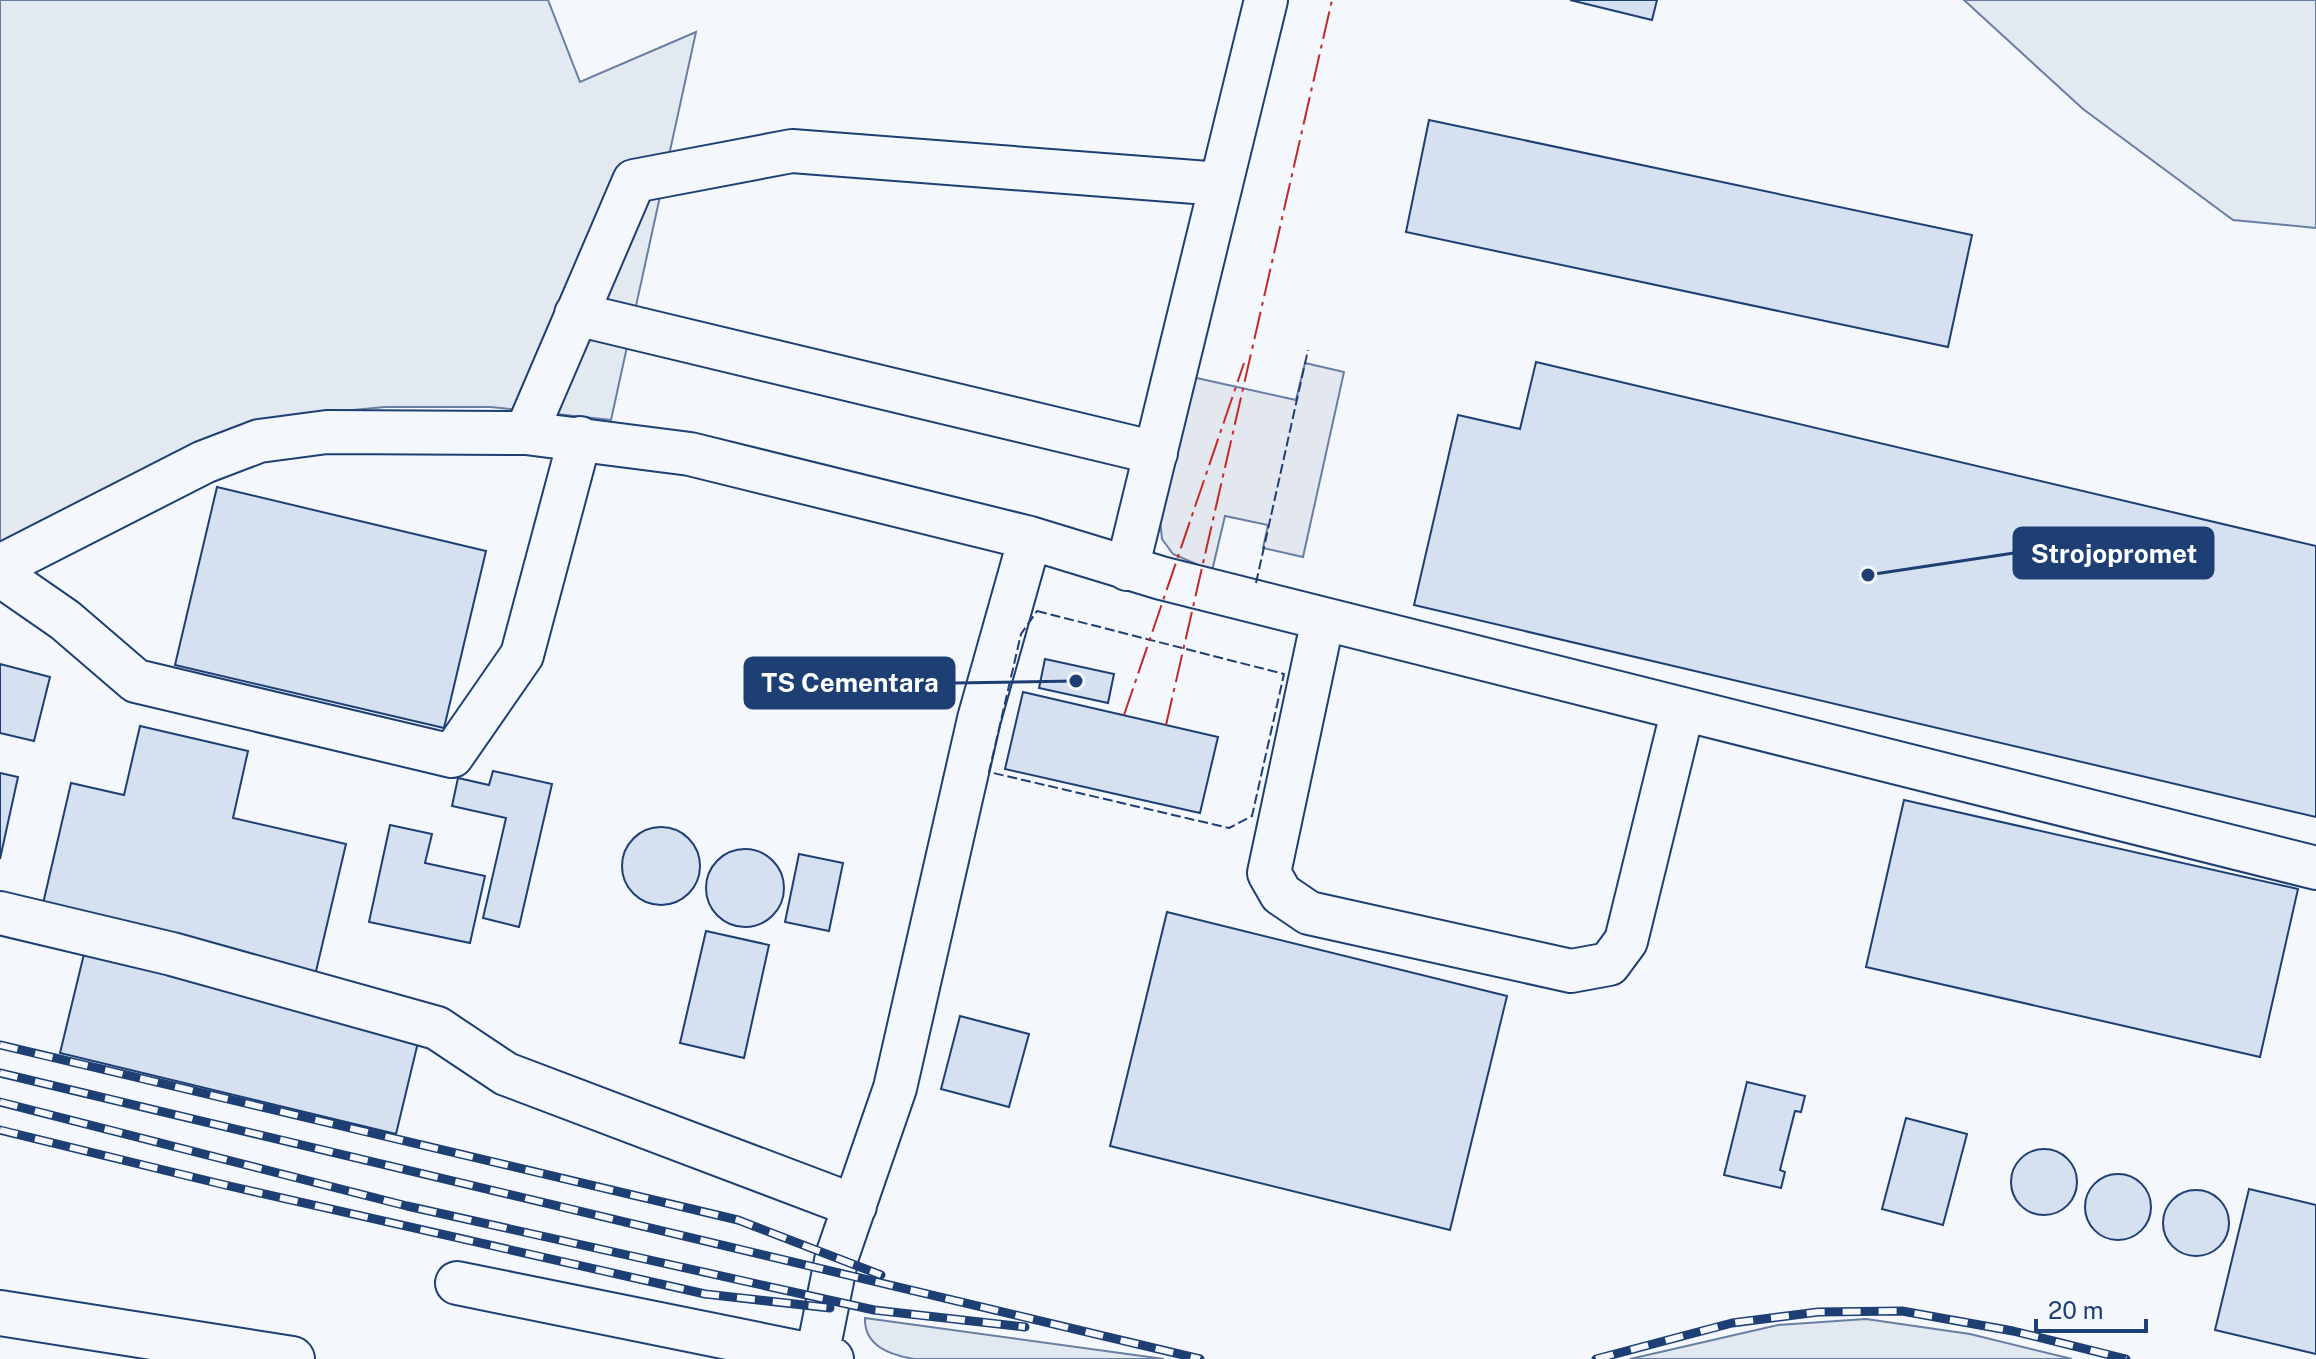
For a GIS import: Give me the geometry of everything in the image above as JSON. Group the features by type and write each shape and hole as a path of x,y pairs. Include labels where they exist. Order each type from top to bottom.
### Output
{"main road":[{"path":"8,1311 292,1359"}],"lane":[{"path":"1127,569 1266,0"},
{"path":"526,433 634,181 792,151 1221,184"},
{"path":"576,314 1156,453"},
{"path":"0,566 204,462 259,441 327,432 526,433 580,438 690,454 1030,538 1127,569 2316,868"},
{"path":"0,575 65,620 136,681 452,756 522,655 580,438"},
{"path":"457,1283 825,1358 835,1264 895,1088 979,719 1030,538"},
{"path":"1323,619 1269,873 1281,894 1309,913 1571,971 1609,964 1626,941 1683,709"},
{"path":"0,913 172,954 437,1028 506,1074 855,1206"}],"shaded area":[{"path":"0,0 548,0 580,82 696,32 611,420 491,407 385,407 288,416 210,440 0,545"},
{"path":"1964,0 2316,0 2316,228 2233,220 2083,109"},
{"path":"1305,363 1344,372 1303,557 1263,548 1268,525 1225,516 1212,571 1173,554 1162,539 1160,520 1192,377 1296,400"},
{"path":"865,1318 1164,1359 914,1359 880,1348 869,1336"},
{"path":"1866,1319 1970,1334 2072,1359 1630,1359 1778,1325"}],"building":[{"path":"1570,0 1657,0 1652,20"},
{"path":"1429,120 1972,235 1948,347 1406,232"},
{"path":"1536,362 2316,546 2316,817 1414,605 1458,415 1520,429"},
{"path":"217,487 486,551 444,728 175,665"},
{"path":"1045,659 1114,674 1108,703 1039,688"},
{"path":"0,664 50,677 34,741 0,733"},
{"path":"1023,692 1218,737 1200,813 1005,769"},
{"path":"140,726 248,751 233,818 346,844 313,984 42,908 71,783 124,795"},
{"path":"493,771 552,784 519,927 483,918 506,818 452,806 458,778 489,785"},
{"path":"0,773 18,777 0,859"},
{"path":"1904,800 2298,889 2260,1057 1866,967"},
{"path":"390,825 432,834 425,863 485,876 470,943 369,922"},
{"path":"661,827 676,830 693,844 700,866 697,881 683,898 661,905 646,902 629,888 622,866 625,851 639,834"},
{"path":"745,849 760,852 777,866 784,888 781,903 767,920 745,927 730,924 713,910 706,888 709,873 723,856"},
{"path":"799,854 843,863 829,931 785,922"},
{"path":"1167,912 1507,996 1450,1230 1110,1146"},
{"path":"706,931 769,945 744,1058 680,1043"},
{"path":"84,954 420,1034 396,1134 60,1053"},
{"path":"960,1016 1029,1034 1009,1107 941,1089"},
{"path":"1747,1082 1805,1096 1801,1112 1795,1111 1780,1170 1785,1172 1781,1188 1724,1175"},
{"path":"1906,1118 1967,1134 1943,1225 1882,1209"},
{"path":"2037,1149 2051,1149 2063,1154 2072,1163 2077,1182 2075,1195 2068,1206 2051,1215 2037,1215 2025,1210 2016,1201 2011,1189 2011,1175 2016,1163 2025,1154"},
{"path":"2111,1174 2125,1174 2137,1179 2146,1188 2151,1207 2149,1220 2142,1231 2125,1240 2111,1240 2099,1235 2090,1226 2085,1214 2085,1200 2090,1188 2099,1179"},
{"path":"2249,1189 2316,1205 2316,1354 2215,1330"},
{"path":"2189,1190 2203,1190 2215,1195 2224,1204 2229,1223 2227,1236 2220,1247 2203,1256 2189,1256 2177,1251 2168,1242 2163,1230 2163,1216 2168,1204 2177,1195"}],"railway":[{"path":"0,1045 738,1220 881,1275"},
{"path":"0,1073 1200,1359"},
{"path":"0,1102 407,1206 874,1310 1025,1327"},
{"path":"0,1130 225,1185 705,1294 830,1308"},
{"path":"1596,1359 1732,1323 1818,1312 1902,1311 2013,1331 2126,1359"}],"fence":[{"path":"1256,583 1308,350"},
{"path":"1037,611 1284,674 1252,816 1229,828 989,772 1021,634 1037,611"}],"power":[{"path":"1166,725 1332,0"},
{"path":"1124,715 1244,363"}],"place":[{"name":"Strojopromet","path":"1868,575"},
{"name":"TS Cementara","path":"1076,681"}]}
